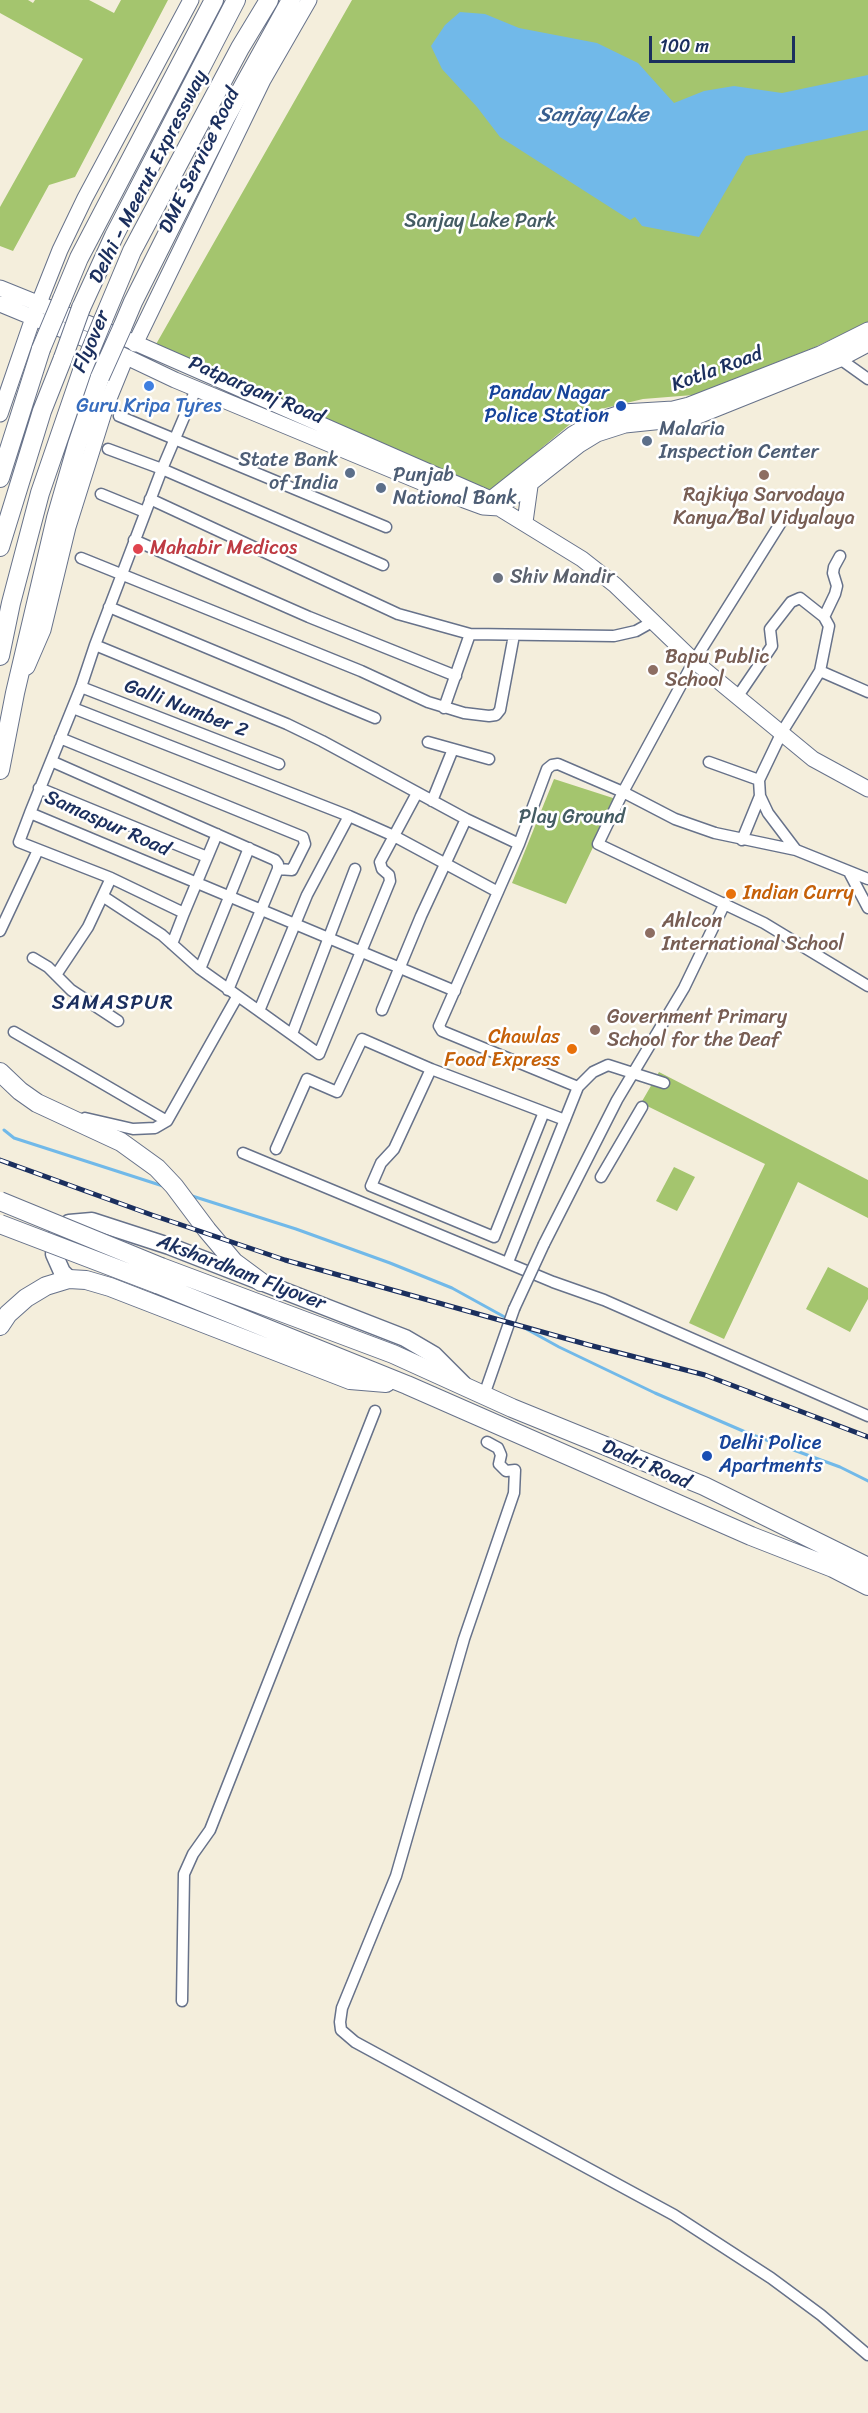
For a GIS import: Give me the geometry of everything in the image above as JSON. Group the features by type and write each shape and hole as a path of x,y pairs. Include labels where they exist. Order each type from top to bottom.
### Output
{"highway":[{"path":"0,478 40,349 79,258 214,0"},
{"name":"Delhi - Meerut Expressway","path":"0,547 42,411 81,308 114,236 236,0"},
{"name":"Delhi - Meerut Expressway","path":"0,656 11,603 40,493 82,371 132,251 240,48 265,6"},
{"name":"Flyover","path":"0,770 15,693 56,518 100,377 138,292 225,119 289,12"},
{"path":"0,1072 20,1091 55,1111 121,1142 157,1168 234,1262 261,1282"},
{"name":"Akshardham Flyover","path":"0,1201 161,1266 393,1354 466,1387"},
{"name":"Akshardham Flyover","path":"0,1224 157,1284 407,1385"},
{"path":"0,1326 8,1314 26,1298 46,1286 69,1279 86,1280 110,1287 350,1380 407,1385"},
{"name":"Dadri Road","path":"407,1385 751,1536 833,1568 868,1586"},
{"name":"Dadri Road","path":"466,1387 704,1486 868,1567"}],"main road":[{"path":"0,414 33,318 85,198 191,0"},
{"name":"DME Service Road","path":"135,344 263,80 289,12 309,0"},
{"name":"Patparganj Road","path":"0,288 135,344 495,504"},
{"name":"Patparganj Road","path":"0,304 196,389 464,500 483,507 495,504"},
{"name":"Kotla Road","path":"495,504 573,434 594,422 623,412 673,409 689,405 820,354 868,330"},
{"name":"Kotla Road","path":"495,504 530,486 579,445 597,434 625,425 693,418 840,358 868,344"},
{"path":"15,693 43,630 68,527 106,406 126,357"},
{"path":"525,522 530,486"},
{"path":"495,504 582,559 615,585 694,661 813,759 868,789"},
{"path":"69,1279 57,1264 54,1254 57,1235 69,1223 92,1221 169,1246 405,1338 434,1355 466,1387"}],"street":[{"path":"840,358 868,379"},
{"name":"Samaspur Road","path":"196,389 150,499 73,708 30,813 455,991"},
{"path":"119,416 386,527"},
{"path":"108,449 162,469 383,565"},
{"path":"101,494 145,512"},
{"path":"150,499 398,614 470,634 614,636 636,631 652,622"},
{"path":"784,516 694,661 623,792 598,844 764,923 868,986"},
{"path":"134,540 309,616 456,676"},
{"path":"824,617 836,594 837,586 833,573 840,556"},
{"path":"81,558 361,671 444,708 489,716 496,715 500,710 514,635"},
{"path":"738,696 772,646 770,629 791,603 800,598 824,617 829,626 820,671 782,732 759,780 760,796 768,813 796,850"},
{"path":"109,607 375,718"},
{"path":"444,708 470,634"},
{"path":"95,645 287,724 466,819 519,844"},
{"path":"820,671 868,692"},
{"name":"Galli Number 2","path":"81,687 279,764"},
{"path":"73,708 349,816 394,836 498,892"},
{"path":"60,738 303,837 305,844 292,870 278,869"},
{"path":"428,742 489,759"},
{"path":"432,801 453,749"},
{"path":"51,761 275,860 278,869 232,994 167,1121 155,1128 133,1129 55,1111"},
{"path":"709,762 759,780"},
{"path":"578,1087 442,1031 440,1026 519,844 548,769 552,765 558,764 623,792 675,819 742,840 796,850 868,879"},
{"path":"39,788 207,857"},
{"path":"104,897 151,927 232,994 319,1054 390,881 388,874 380,866 417,793"},
{"path":"742,840 760,796"},
{"path":"30,813 19,842 111,878 184,914"},
{"path":"259,1011 311,888 349,816"},
{"path":"382,1010 444,864 466,819"},
{"path":"172,944 217,834"},
{"path":"200,969 249,848"},
{"path":"0,931 38,850"},
{"path":"291,1034 355,869"},
{"path":"849,872 868,908"},
{"path":"56,975 88,927 111,878"},
{"path":"484,1395 514,1310 544,1244 617,1100 684,988 725,903"},
{"path":"33,958 42,962 71,990 118,1021"},
{"path":"14,1032 167,1121"},
{"path":"276,1149 307,1079 338,1092 362,1039 431,1069 565,1120"},
{"path":"508,1262 578,1087 593,1072 608,1065 664,1083"},
{"path":"431,1069 394,1149 381,1164 370,1186 494,1237"},
{"path":"601,1178 642,1107"},
{"path":"488,1254 544,1112"},
{"path":"243,1153 604,1300 868,1416"},
{"path":"182,2001 184,1874 193,1854 210,1830 375,1411"},
{"path":"487,1442 498,1448 501,1455 499,1464 506,1471 515,1470 514,1493 464,1639 396,1876 342,2008 341,2030 355,2042 674,2215 771,2278 821,2315 868,2355"}],"green space":[{"path":"0,0 28,0 33,3 35,0 89,0 114,13 121,0 168,0 75,177 49,185 13,251 0,246 0,207 83,59 0,13"},
{"name":"Sanjay Lake Park","path":"352,0 868,0 868,322 813,348 693,395 643,399 601,409 569,425 489,492 155,346"},
{"name":"Play Ground","path":"554,779 616,799 566,904 512,883"},
{"path":"659,1072 868,1180 868,1218 798,1182 724,1339 689,1323 765,1164 641,1103"},
{"path":"674,1167 695,1177 677,1211 656,1201"},
{"path":"828,1267 868,1288 868,1299 850,1332 806,1309"}],"water":[{"name":"Sanjay Lake","path":"460,12 485,14 519,28 597,43 638,63 674,103 704,91 734,86 782,93 868,75 868,130 746,156 699,237 642,226 635,217 630,220 500,137 477,107 442,69 431,46 445,25"}],"waterway":[{"path":"4,1130 14,1138 163,1186"},
{"path":"189,1195 296,1229 452,1288 559,1347 655,1393 750,1434 840,1467 868,1481"}],"railway":[{"path":"0,1160 285,1260 705,1375 868,1437"}],"place":[{"name":"Guru Kripa Tyres","path":"149,386"},
{"name":"Pandav Nagar Police Station","path":"621,406"},
{"name":"Malaria Inspection Center","path":"647,441"},
{"name":"State Bank of India","path":"350,473"},
{"name":"Rajkiya Sarvodaya Kanya/Bal Vidyalaya","path":"764,475"},
{"name":"Punjab National Bank","path":"381,488"},
{"name":"Mahabir Medicos","path":"138,549"},
{"name":"Shiv Mandir","path":"498,578"},
{"name":"Bapu Public School","path":"653,670"},
{"name":"Indian Curry","path":"731,894"},
{"name":"Ahlcon International School","path":"650,933"},
{"name":"Government Primary School for the Deaf","path":"595,1030"},
{"name":"Chawlas Food Express","path":"572,1049"},
{"name":"Delhi Police Apartments","path":"707,1456"}],"district":[{"name":"SAMASPUR","path":"113,1004"}]}
